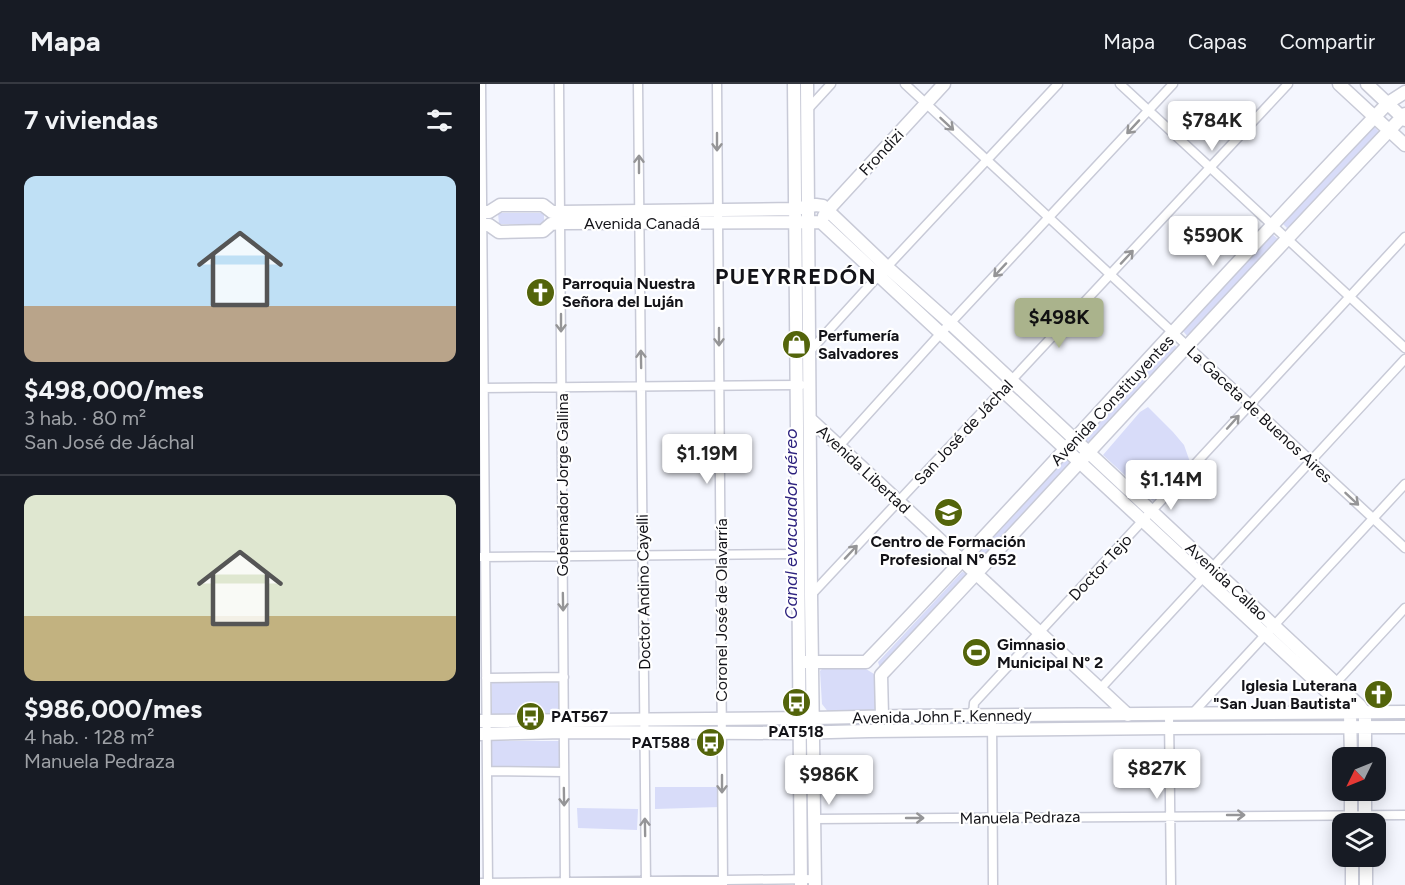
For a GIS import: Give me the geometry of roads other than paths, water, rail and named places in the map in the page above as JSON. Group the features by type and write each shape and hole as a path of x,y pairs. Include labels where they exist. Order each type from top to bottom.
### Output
{"main road":[{"path":"794,84 801,882"},
{"path":"807,84 808,207 815,222 810,351 815,882"},
{"name":"Frondizi","path":"815,222 944,84"},
{"path":"1339,84 1405,145"},
{"path":"1367,84 1404,117"},
{"name":"Avenida Constituyentes","path":"866,662 1075,440 1272,225 1388,103 1405,92"},
{"name":"Avenida Constituyentes","path":"881,675 1287,238 1404,117"},
{"name":"Avenida Canadá","path":"560,217 543,231 499,232 481,218 500,205 543,205 560,217 795,215 815,222"},
{"path":"808,207 816,205 828,210"},
{"name":"Avenida Canadá","path":"795,215 808,207"},
{"name":"Avenida Callao","path":"828,210 941,333 1350,713"},
{"name":"Avenida Callao","path":"815,222 950,323 1336,683 1365,713"},
{"name":"Avenida Libertad","path":"810,419 1128,715"},
{"path":"799,662 866,662 881,675 882,716 869,730"},
{"path":"881,689 891,706 905,716"},
{"name":"Avenida John F. Kennedy","path":"483,727 564,726 644,719 1128,715 1169,721 1192,715 1405,712"},
{"path":"1350,713 1351,747"},
{"path":"1365,713 1365,747"},
{"name":"Avenida John F. Kennedy","path":"564,726 644,732 722,733 992,730 1169,721 1405,727"},
{"path":"1352,867 1352,885"},
{"path":"1366,867 1366,885"}],"street":[{"path":"481,84 483,557 486,678 483,727 487,771 485,884 815,882"},
{"name":"Gobernador Jorge Gallina","path":"559,84 565,883"},
{"name":"Doctor Andino Cayelli","path":"638,84 646,883"},
{"name":"Coronel José de Olavarría","path":"717,84 723,882"},
{"path":"808,110 831,84"},
{"name":"La Gaceta de Buenos Aires","path":"905,84 1405,548"},
{"path":"810,351 1058,84"},
{"path":"1120,84 1405,348"},
{"path":"839,446 950,323 1173,84"},
{"name":"San José de Jáchal","path":"811,595 1288,84"},
{"path":"1388,103 1405,86"},
{"name":"Doctor Tejo","path":"973,715 974,703 1405,237"},
{"path":"1100,689 1405,359"},
{"path":"482,388 810,385"},
{"path":"1192,715 1405,484"},
{"path":"483,557 798,555"},
{"path":"1327,693 1405,608"},
{"path":"486,678 564,677"},
{"path":"992,715 993,885"},
{"path":"1169,721 1171,885"},
{"path":"487,771 564,772"},
{"name":"Manuela Pedraza","path":"814,819 1170,815 1332,819"},
{"name":"Manuela Pedraza","path":"1386,817 1405,815"}],"waterway":[{"name":"Canal evacuador aéreo","path":"802,231 802,266"},
{"name":"Canal evacuador aéreo","path":"804,596 805,538"},
{"name":"Canal evacuador aéreo","path":"806,676 806,709"},
{"name":"Canal evacuador aéreo","path":"808,802 808,868"}],"place":[{"name":"Parroquia Nuestra Señora del Luján","path":"541,292"},
{"name":"Perfumería Salvadores","path":"797,344"},
{"name":"Centro de Formación Profesional N° 652","path":"948,513"},
{"name":"Gimnasio Municipal N° 2","path":"976,653"},
{"name":"Iglesia Luterana \"San Juan Bautista\"","path":"1378,694"},
{"name":"PAT518","path":"796,703"},
{"name":"PAT567","path":"530,716"},
{"name":"PAT588","path":"711,742"}],"district":[{"name":"PUEYRREDÓN","path":"796,276"}]}
